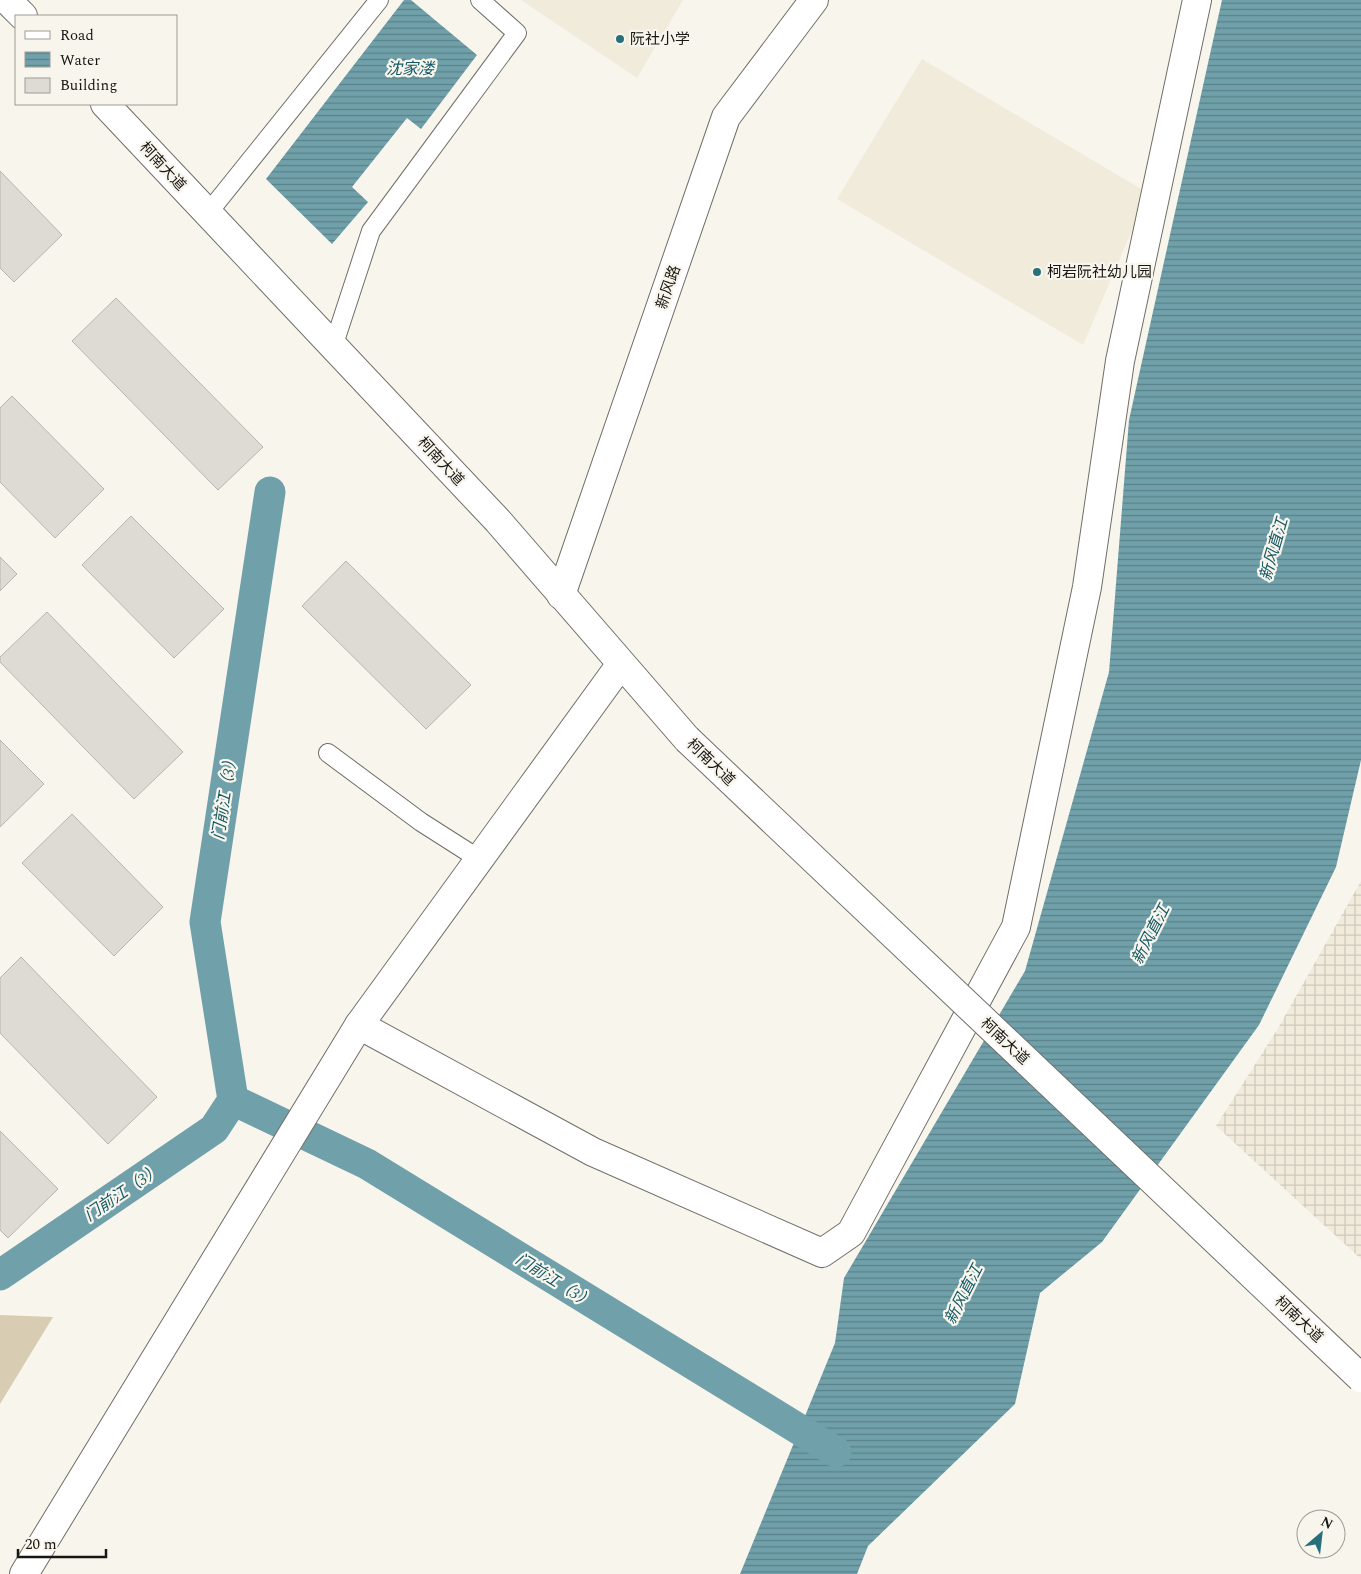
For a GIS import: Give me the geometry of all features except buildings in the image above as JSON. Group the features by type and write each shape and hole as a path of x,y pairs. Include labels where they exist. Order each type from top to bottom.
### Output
{"street":[{"path":"7,0 22,15"},
{"name":"新风路","path":"562,595 726,117 814,0"},
{"path":"359,1025 593,1152 822,1253 851,1233 1016,927 1087,587 1120,361 1197,0"},
{"name":"柯南大道","path":"106,105 498,522 687,739 1361,1378"},
{"path":"24,1574 359,1025 621,664"}],"lane":[{"path":"208,213 379,0"},
{"path":"333,347 371,231 517,33 480,0"},
{"path":"328,753 421,822 480,859"}],"shaded area":[{"name":"阮社小学","path":"521,0 683,0 637,78"},
{"name":"柯岩阮社幼儿园","path":"922,59 1148,193 1083,345 837,199"},
{"path":"1361,881 1361,1259 1216,1126 1277,1030"},
{"path":"0,1315 53,1317 0,1404"}],"water":[{"name":"沈家溇","path":"404,0 411,0 477,55 421,129 407,118 352,187 368,202 332,244 266,179"},
{"name":"新风直江","path":"1222,0 1361,0 1361,760 1336,867 1259,1025 1102,1242 1040,1293 1015,1404 868,1546 857,1574 740,1574 835,1343 844,1278 1025,971 1109,672 1129,420"}],"waterway":[{"name":"门前江（3）","path":"0,1275 214,1129 233,1100 205,922 270,492"},
{"name":"门前江（3）","path":"233,1100 367,1164 836,1452"}],"place":[{"name":"阮社小学","path":"620,39"},
{"name":"柯岩阮社幼儿园","path":"1037,272"}]}
